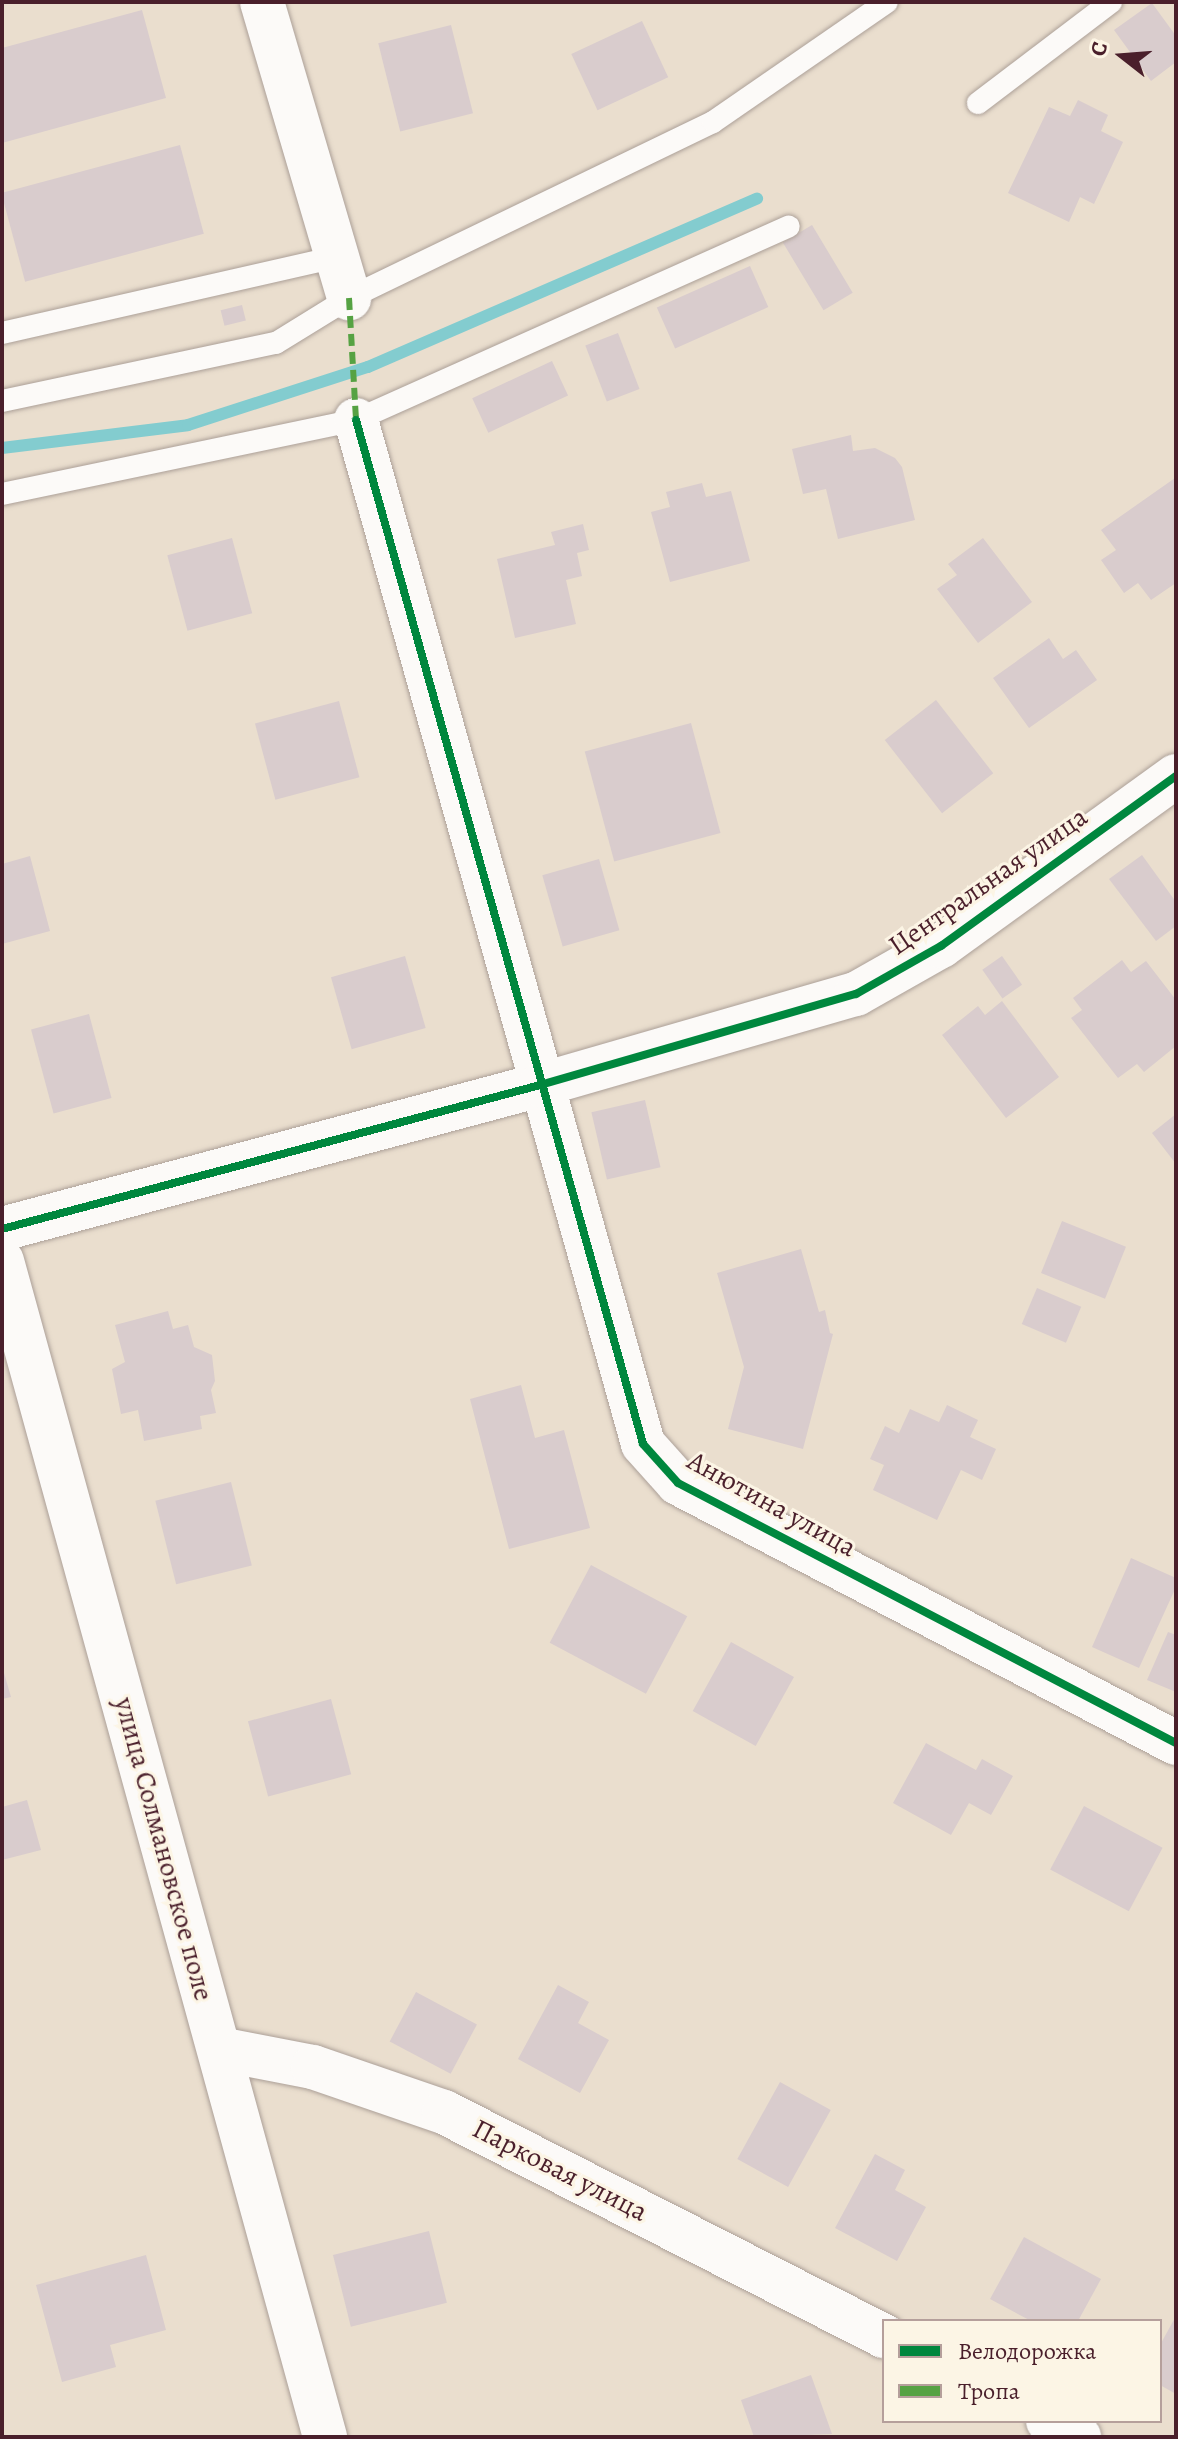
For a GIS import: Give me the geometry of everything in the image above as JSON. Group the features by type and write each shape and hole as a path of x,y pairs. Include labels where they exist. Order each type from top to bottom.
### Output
{"street":[{"path":"262,2 349,298"},
{"name":"Анютина улица","path":"356,420 643,1444 678,1483 1176,1743"},
{"name":"Центральная улица","path":"2,1229 540,1085 856,994 941,946 1176,776"},
{"name":"улица Солмановское поле","path":"2,1261 325,2437"},
{"name":"Парковая улица","path":"220,2049 313,2067 444,2112 882,2335"},
{"path":"1052,2423 1079,2437"}],"lane":[{"path":"2,401 276,343 349,298 713,122 887,2"},
{"path":"978,103 1111,2"},
{"path":"2,494 356,420 789,226"},
{"path":"2,333 337,257"}],"building":[{"path":"1152,3 1176,36 1176,62 1151,81 1114,30"},
{"path":"142,10 166,98 2,143 2,48"},
{"path":"642,21 668,77 598,110 571,54"},
{"path":"451,25 473,113 400,131 378,43"},
{"path":"1078,100 1108,115 1101,131 1123,142 1094,204 1080,197 1069,222 1008,193 1049,107 1070,116"},
{"path":"180,145 204,234 25,282 2,193"},
{"path":"812,225 853,293 824,310 783,243"},
{"path":"750,266 768,307 675,349 657,307"},
{"path":"242,305 246,321 225,326 221,310"},
{"path":"618,333 640,389 607,402 585,346"},
{"path":"552,361 568,395 488,433 472,398"},
{"path":"851,435 853,451 875,448 895,458 902,467 915,520 838,539 826,489 803,494 792,449"},
{"path":"1175,478 1176,583 1151,600 1138,583 1124,593 1101,560 1116,550 1101,530"},
{"path":"702,483 706,497 731,491 750,561 670,582 651,512 670,507 666,492"},
{"path":"583,524 589,550 577,553 582,576 566,580 576,624 515,638 497,559 555,545 551,532"},
{"path":"232,538 252,613 187,631 167,555"},
{"path":"983,538 1032,602 978,643 937,589 957,575 948,564"},
{"path":"1049,638 1063,659 1076,650 1097,680 1029,728 993,678"},
{"path":"936,700 993,773 942,813 885,740"},
{"path":"339,701 359,777 275,800 255,724"},
{"path":"691,723 721,833 614,862 585,751"},
{"path":"1142,855 1176,902 1176,926 1156,941 1109,879"},
{"path":"30,856 50,931 2,944 2,864"},
{"path":"599,859 619,930 563,946 542,875"},
{"path":"405,956 426,1028 352,1049 331,977"},
{"path":"1002,956 1022,985 1002,998 982,970"},
{"path":"1122,960 1131,972 1146,961 1176,1000 1176,1046 1144,1072 1137,1064 1118,1078 1071,1018 1082,1010 1073,998"},
{"path":"1002,1001 1059,1077 1006,1118 942,1035 978,1006 985,1015"},
{"path":"89,1014 112,1098 54,1114 31,1030"},
{"path":"645,1100 661,1167 607,1180 591,1112"},
{"path":"1176,1114 1176,1164 1152,1133"},
{"path":"1062,1221 1126,1247 1105,1299 1041,1273"},
{"path":"801,1249 819,1312 825,1310 830,1333 833,1334 803,1449 728,1429 744,1367 717,1273"},
{"path":"1037,1288 1081,1307 1066,1343 1022,1324"},
{"path":"168,1311 173,1329 188,1325 194,1347 212,1355 215,1381 211,1390 216,1413 200,1416 202,1429 144,1441 138,1410 121,1414 112,1369 125,1362 115,1325"},
{"path":"521,1385 535,1438 564,1430 590,1528 509,1549 470,1399"},
{"path":"947,1405 978,1420 970,1437 996,1449 982,1480 961,1470 937,1520 873,1490 884,1465 870,1459 885,1426 899,1433 910,1409 939,1422"},
{"path":"231,1482 252,1565 176,1584 155,1501"},
{"path":"1131,1558 1176,1578 1176,1587 1139,1668 1092,1647"},
{"path":"591,1565 687,1616 646,1694 550,1643"},
{"path":"1168,1632 1176,1635 1176,1692 1147,1680"},
{"path":"731,1642 794,1677 756,1746 693,1711"},
{"path":"2,1666 11,1697 2,1699"},
{"path":"331,1699 351,1774 268,1797 248,1721"},
{"path":"926,1743 976,1770 982,1759 1013,1776 991,1815 969,1803 951,1835 893,1803"},
{"path":"27,1800 41,1850 2,1860 2,1807"},
{"path":"1084,1806 1163,1848 1129,1911 1050,1870"},
{"path":"558,1985 589,2002 578,2023 609,2040 580,2093 518,2059"},
{"path":"416,1992 477,2024 451,2074 390,2041"},
{"path":"780,2082 831,2110 788,2187 737,2159"},
{"path":"875,2154 905,2170 895,2190 926,2207 897,2261 835,2228"},
{"path":"429,2231 447,2303 351,2327 333,2255"},
{"path":"1024,2237 1101,2279 1079,2319 1027,2319 990,2299"},
{"path":"146,2255 166,2330 110,2345 116,2367 62,2382 36,2285"},
{"path":"1176,2316 1176,2394 1162,2386 1162,2341"},
{"path":"811,2375 832,2434 754,2437 741,2400"}],"waterway":[{"path":"2,448 188,425 368,367 757,199"}],"marked path":[{"path":"349,298 356,420"}],"cycle path":[{"path":"356,420 643,1444 678,1483 1176,1743"},
{"path":"2,1229 540,1085 856,994 941,946 1176,776"}]}
